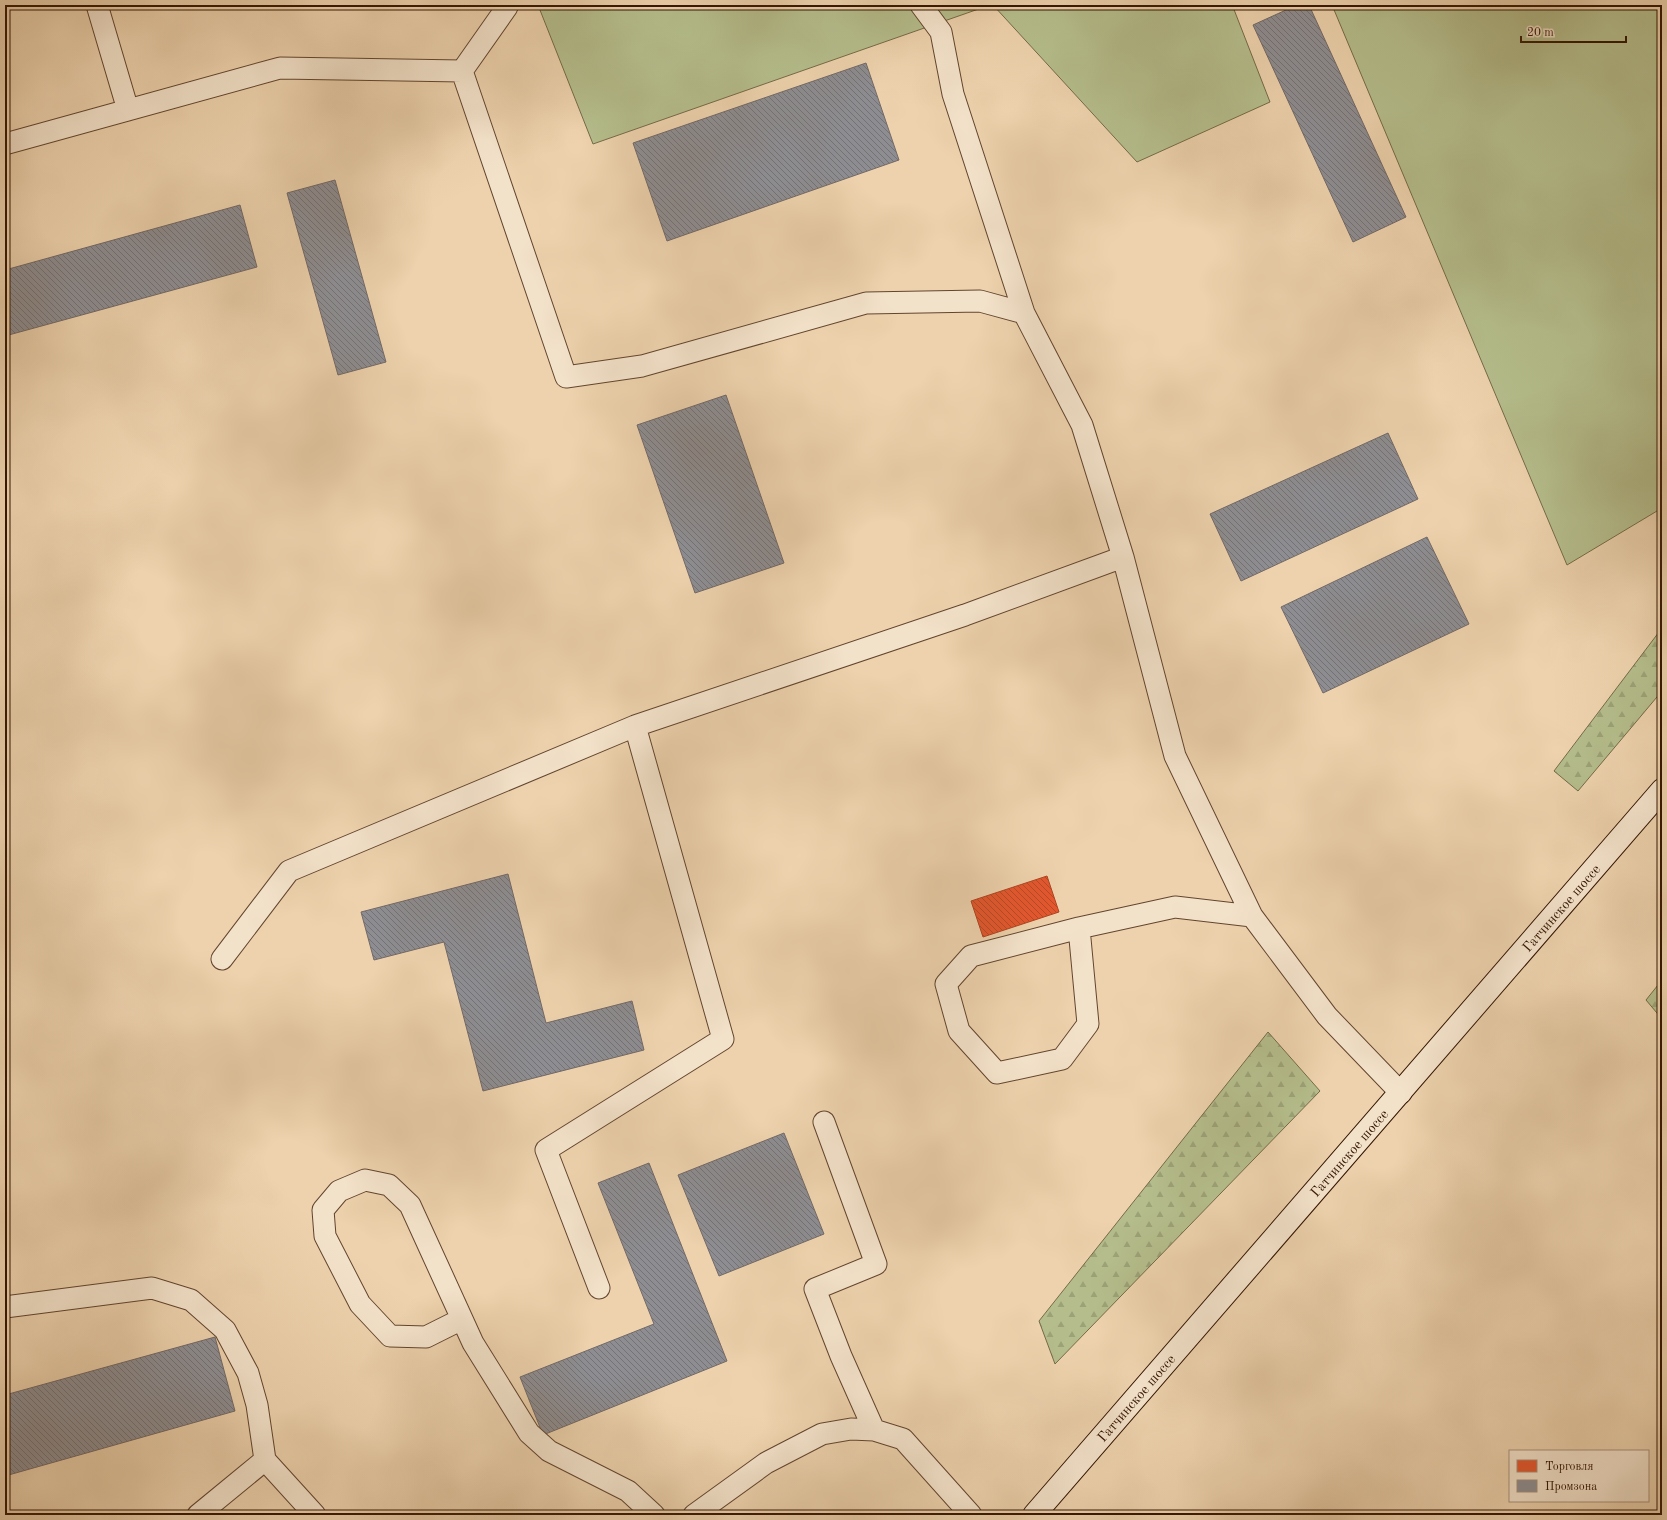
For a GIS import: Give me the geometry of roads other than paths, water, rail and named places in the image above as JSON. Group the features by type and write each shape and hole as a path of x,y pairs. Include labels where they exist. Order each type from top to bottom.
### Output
{"main road":[{"name":"Гатчинское шоссе","path":"1034,1515 1662,790"}],"lane":[{"path":"97,5 128,110"},
{"path":"462,70 507,5"},
{"path":"921,5 941,32 953,94 1024,313 1082,425 1123,557 1175,756 1252,916 1327,1016 1401,1093"},
{"path":"5,144 280,68 462,70"},
{"path":"462,70 566,378 642,366 866,303 980,301 1024,313"},
{"path":"222,959 289,871 635,726 965,615 1123,557"},
{"path":"599,1288 546,1150 723,1039 635,726"},
{"path":"1079,928 1088,1024 1062,1059 997,1073 960,1031 946,984 971,956 1079,928 1175,907 1252,916"},
{"path":"824,1122 876,1264 815,1289 841,1356 874,1430"},
{"path":"462,1319 426,1337 390,1336 360,1304 325,1236 323,1210 339,1191 365,1180 389,1185 410,1205 473,1343 529,1434 549,1451 628,1491 654,1515"},
{"path":"5,1307 152,1288 191,1300 225,1330 248,1373 256,1405 265,1460 315,1515"},
{"path":"694,1515 766,1463 822,1434 851,1429 874,1430 903,1439 971,1515"},
{"path":"198,1515 265,1460"}]}
